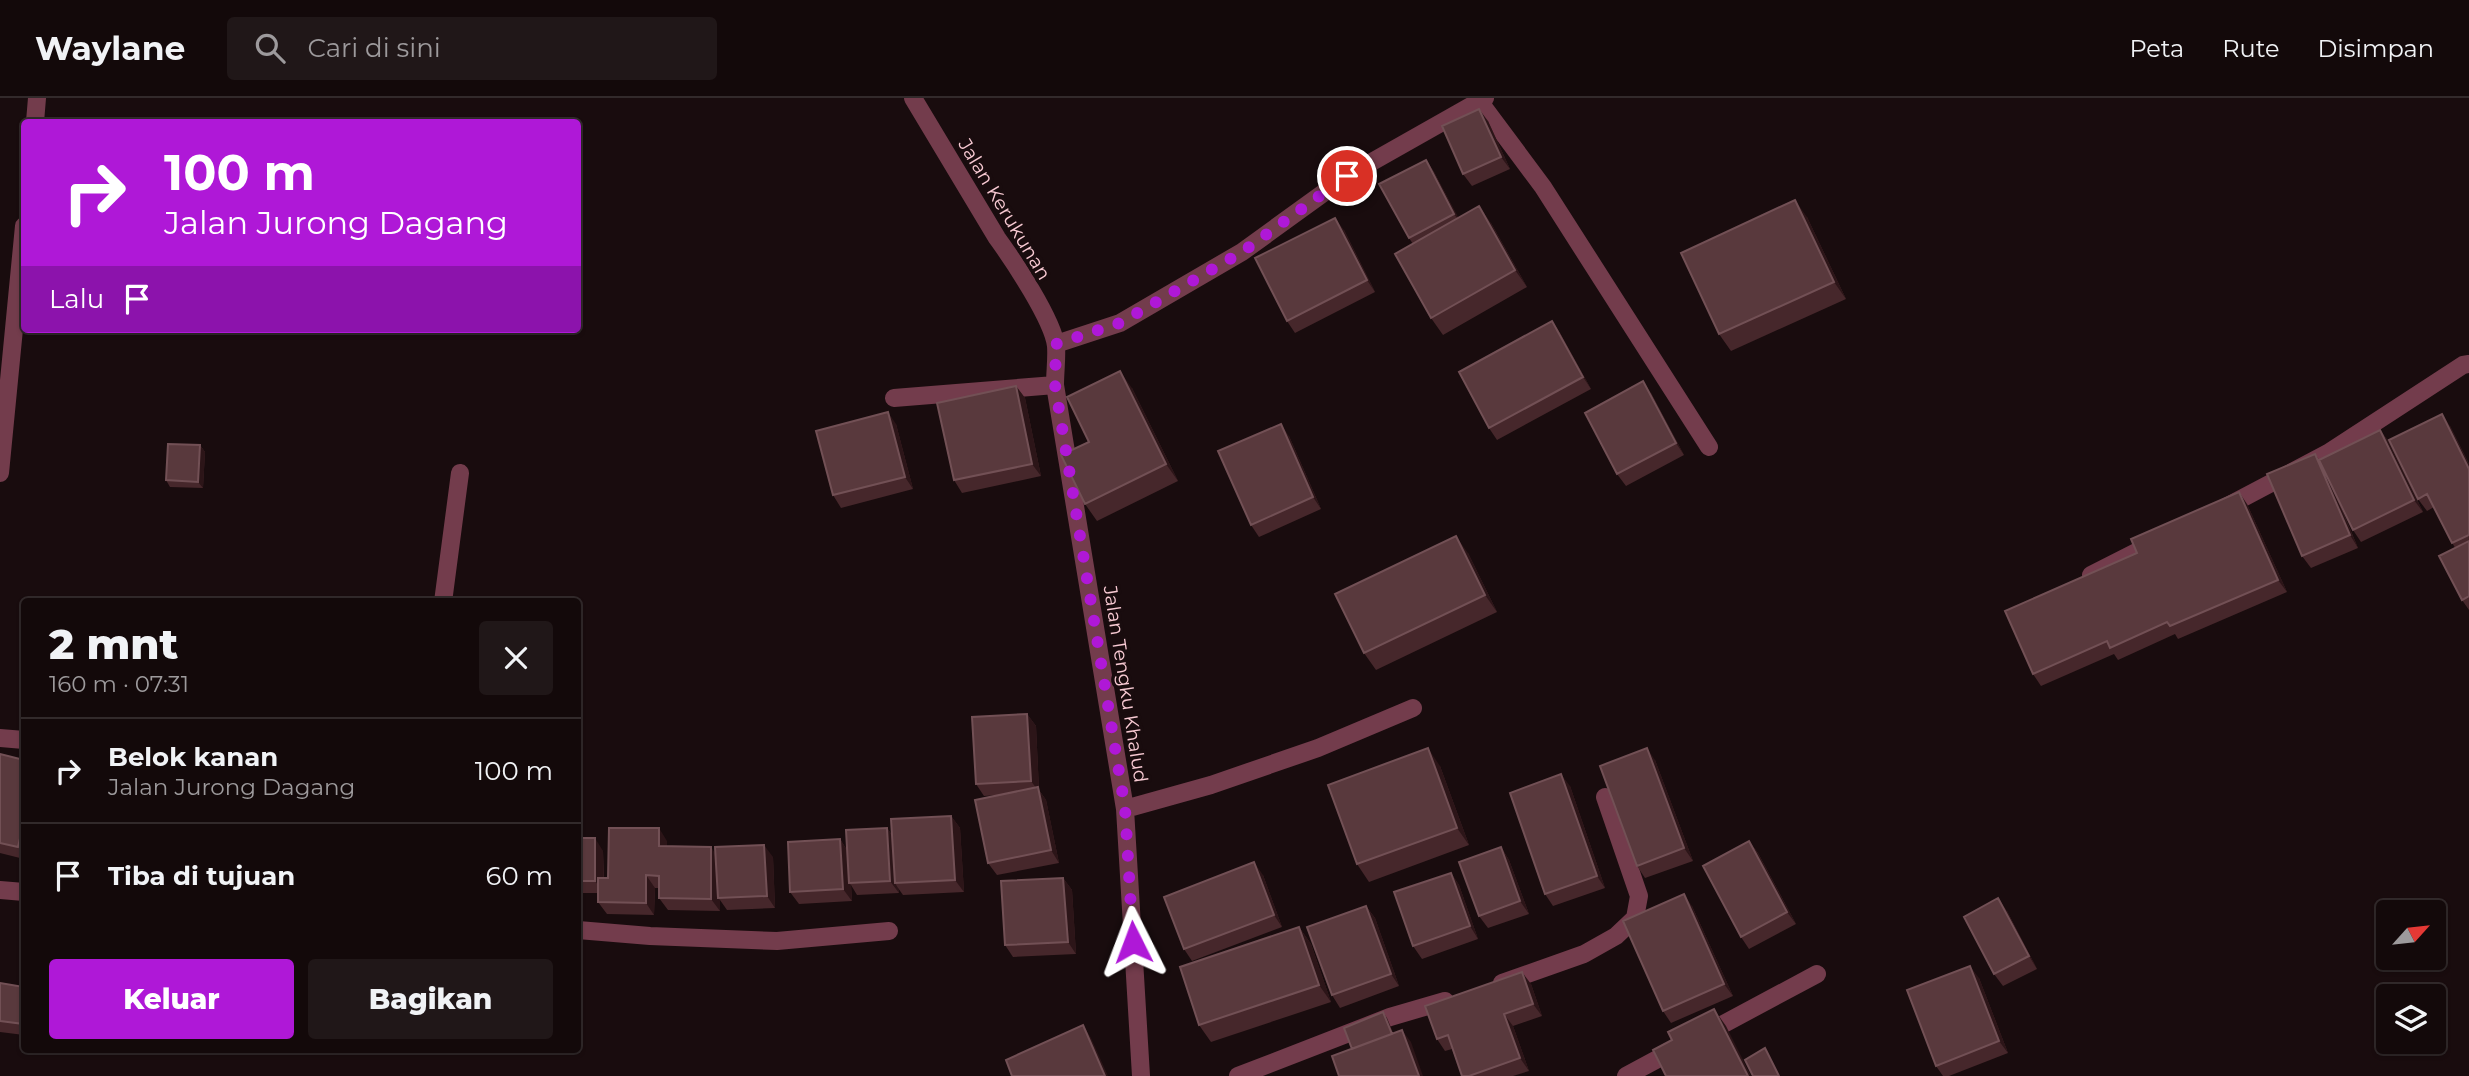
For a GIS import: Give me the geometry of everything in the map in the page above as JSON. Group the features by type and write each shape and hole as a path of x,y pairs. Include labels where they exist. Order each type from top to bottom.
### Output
{"street":[{"path":"35,119 37,98"},
{"name":"Jalan Kerukunan","path":"913,98 1018,269 1056,344"},
{"path":"1056,344 1120,323 1242,252 1347,176 1482,100 1543,187 1709,447"},
{"path":"0,473 21,257"},
{"name":"Jalan Tengku Khalud","path":"1056,344 1055,385 1125,808 1142,1076"},
{"path":"2204,519 2328,453 2463,365 2469,364"},
{"path":"894,398 1055,385"},
{"path":"444,598 460,473"},
{"path":"2074,584 2168,536"},
{"path":"1125,808 1212,785 1306,752 1413,708"},
{"path":"0,738 21,740"},
{"path":"1238,1076 1391,1017 1473,993 1584,954 1616,936 1635,918 1639,896 1605,797"},
{"path":"0,890 21,892"},
{"path":"581,930 776,941 889,931"},
{"path":"1636,1074 1816,974"}],"building":[{"path":"1479,109 1501,157 1463,174 1442,126"},
{"path":"1426,160 1454,214 1409,238 1379,184"},
{"path":"1795,200 1834,282 1719,334 1681,253"},
{"path":"1479,206 1515,270 1431,318 1395,254"},
{"path":"1335,218 1367,280 1287,321 1255,258"},
{"path":"1552,321 1583,377 1489,428 1459,372"},
{"path":"1120,371 1166,464 1085,504 1061,455 1089,442 1067,397"},
{"path":"1643,381 1676,443 1617,474 1585,413"},
{"path":"1016,386 1032,464 954,480 937,403"},
{"path":"888,412 905,477 833,495 816,431"},
{"path":"2442,414 2469,469 2469,535 2452,543 2427,494 2418,499 2389,440"},
{"path":"1281,424 1313,497 1251,525 1218,451"},
{"path":"2380,430 2414,500 2353,530 2319,460"},
{"path":"168,444 200,445 198,482 166,480"},
{"path":"2315,454 2350,535 2302,556 2267,474"},
{"path":"2239,492 2278,580 2170,626 2167,622 2110,648 2107,641 2033,674 2005,611 2137,553 2131,539"},
{"path":"1456,536 1485,595 1364,653 1335,594"},
{"path":"2469,541 2469,596 2462,600 2439,556"},
{"path":"1027,714 1031,781 976,784 972,717"},
{"path":"1428,748 1457,828 1357,864 1328,785"},
{"path":"1647,748 1684,848 1637,866 1600,766"},
{"path":"0,754 21,759 21,834 18,847 0,843"},
{"path":"1561,774 1597,876 1545,894 1510,793"},
{"path":"1038,787 1051,850 988,863 975,800"},
{"path":"951,816 955,880 895,883 891,819"},
{"path":"609,828 659,828 659,846 711,847 711,899 659,898 659,876 646,875 646,903 598,902 598,878 608,878"},
{"path":"887,828 890,881 849,883 846,830"},
{"path":"581,838 595,838 595,881 581,881"},
{"path":"840,839 843,889 790,892 788,842"},
{"path":"1749,841 1787,912 1741,937 1703,866"},
{"path":"764,845 767,896 718,898 715,847"},
{"path":"1501,847 1520,901 1479,916 1459,862"},
{"path":"1254,862 1274,915 1184,949 1164,897"},
{"path":"1451,873 1470,926 1413,946 1394,892"},
{"path":"1063,878 1068,942 1005,945 1001,881"},
{"path":"1684,894 1724,984 1663,1011 1623,921"},
{"path":"1998,898 2029,956 1994,974 1964,917"},
{"path":"1366,906 1391,974 1332,995 1307,927"},
{"path":"1299,927 1319,985 1199,1025 1180,967"},
{"path":"1970,966 1999,1041 1936,1066 1907,990"},
{"path":"1522,972 1533,1004 1504,1014 1520,1058 1462,1076 1448,1035 1437,1039 1425,1006"},
{"path":"0,983 21,986 21,1024 0,1021"},
{"path":"1714,1009 1748,1076 1666,1076 1653,1050 1672,1040 1668,1032"},
{"path":"1383,1012 1392,1034 1352,1049 1344,1028"},
{"path":"1083,1025 1105,1076 1012,1076 1006,1060"},
{"path":"1402,1030 1419,1076 1339,1076 1332,1056"},
{"path":"1765,1048 1779,1076 1753,1076 1745,1060"}],"route":[{"path":"1133,942 1125,808 1055,385 1056,344 1120,323 1242,252 1347,176"}]}
